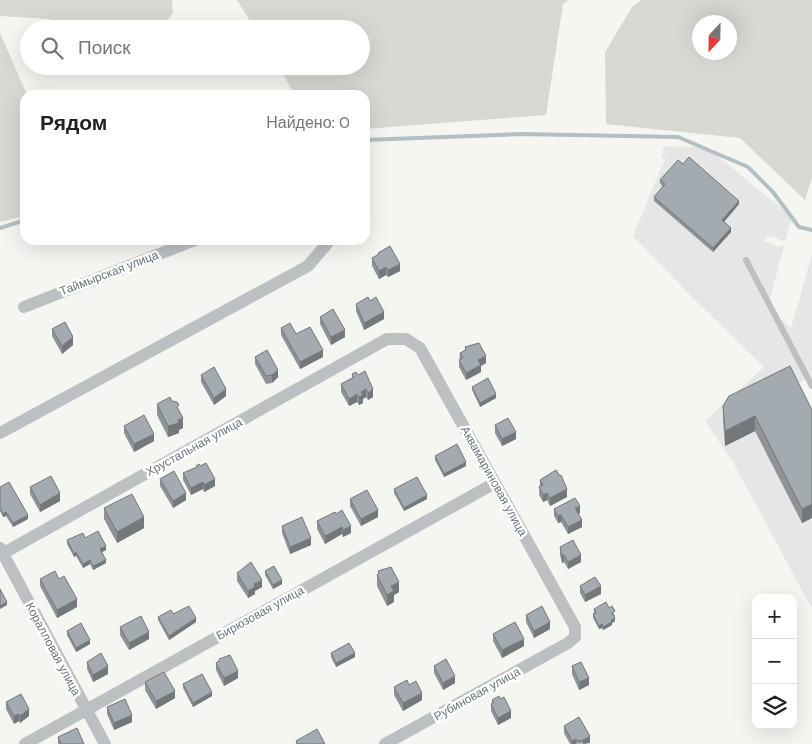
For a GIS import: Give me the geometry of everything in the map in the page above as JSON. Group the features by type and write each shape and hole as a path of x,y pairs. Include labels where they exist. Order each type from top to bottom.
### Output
{"street":[{"name":"Таймырская улица","path":"24,307 182,245"},
{"path":"0,433 308,266 326,245"},
{"name":"Аквамариновая улица","path":"387,339 406,338 420,348 575,627 575,637 568,644"},
{"name":"Хрустальная улица","path":"1,552 387,339"},
{"name":"Бирюзовая улица","path":"25,744 495,483"},
{"name":"Коралловая улица","path":"1,552 105,744"},
{"name":"Рубиновая улица","path":"385,744 568,644"}],"lane":[{"path":"746,260 812,386"}],"shaded area":[{"path":"0,0 172,0 173,12 168,20 52,20 0,16"},
{"path":"237,0 569,0 563,4 546,115 370,129 370,90 292,90 283,75 370,75 370,20 249,20"},
{"path":"641,0 812,0 812,177 805,200 740,138 606,124 605,52 632,7"},
{"path":"0,33 25,90 20,90 20,217 0,222"},
{"path":"664,146 708,148 792,217 785,242 772,236 766,237 764,241 778,247 784,246 768,307 791,328 812,254 812,376 772,397 801,505 812,523 812,609 734,464 705,421 764,367 633,236 666,157 661,159"}],"building":[{"path":"689,157 739,201 722,220 731,228 713,248 654,197 665,184 660,180 678,160 683,164"},
{"path":"390,246 400,264 388,270 386,267 379,271 372,258"},
{"path":"368,297 370,301 376,297 384,312 364,323 356,304"},
{"path":"333,309 345,330 331,337 320,317"},
{"path":"65,322 73,337 62,346 52,329"},
{"path":"290,323 296,334 310,327 323,350 300,362 281,328"},
{"path":"479,343 486,356 478,360 481,365 466,373 459,360 463,358 460,353 466,350 465,347"},
{"path":"267,350 278,370 272,375 266,376 255,357"},
{"path":"790,366 812,410 812,504 802,509 755,416 725,431 723,406 729,396"},
{"path":"214,367 226,389 214,398 201,375"},
{"path":"365,371 373,389 368,393 366,389 361,392 363,395 359,397 357,394 349,399 341,384 354,377 352,374 356,372 358,375"},
{"path":"488,378 496,394 480,403 472,387"},
{"path":"170,397 172,401 177,402 179,405 177,407 183,418 178,420 179,423 168,426 157,404"},
{"path":"144,415 154,434 134,444 124,426"},
{"path":"508,418 516,432 502,439 495,425"},
{"path":"457,444 466,462 444,474 435,456"},
{"path":"206,463 215,479 204,485 203,482 191,488 183,473 197,467 199,464 200,466"},
{"path":"556,470 561,475 567,489 550,498 547,493 543,495 539,487 543,485 540,480"},
{"path":"174,471 186,493 173,501 160,479"},
{"path":"51,476 60,493 40,505 30,487"},
{"path":"417,477 427,495 404,508 394,489"},
{"path":"9,482 28,515 13,523 6,512 3,514 0,508 0,487"},
{"path":"367,490 378,510 361,519 350,499"},
{"path":"132,494 144,517 117,532 104,508"},
{"path":"575,498 580,506 575,508 582,520 568,527 561,515 558,516 554,509"},
{"path":"342,510 351,526 343,530 342,527 325,536 317,521"},
{"path":"302,517 311,538 290,547 282,526"},
{"path":"98,531 106,546 100,549 106,560 93,566 90,560 83,564 76,552 74,554 67,540 83,533 85,538"},
{"path":"573,540 581,555 568,562 564,555 562,556 560,547"},
{"path":"251,562 262,580 254,584 255,587 248,591 237,573"},
{"path":"274,566 282,580 273,585 265,571"},
{"path":"391,567 399,582 391,586 394,591 387,595 377,575 378,571"},
{"path":"55,571 59,579 64,576 77,599 57,610 40,579"},
{"path":"595,577 601,586 585,595 580,586"},
{"path":"0,589 7,602 0,606"},
{"path":"606,602 609,608 612,606 615,611 612,613 615,618 603,627 602,624 599,626 593,614 596,613 594,609"},
{"path":"189,606 196,618 169,636 158,617 171,610 173,614"},
{"path":"542,606 550,622 534,631 526,615"},
{"path":"141,616 149,632 129,643 120,627"},
{"path":"515,622 524,639 502,650 493,634"},
{"path":"81,623 90,640 76,648 67,631"},
{"path":"349,643 355,653 336,663 331,653"},
{"path":"101,653 108,666 93,675 87,662"},
{"path":"230,655 238,671 224,678 216,663 219,659"},
{"path":"446,659 455,676 443,683 434,666"},
{"path":"581,662 589,678 579,682 572,666"},
{"path":"164,672 175,691 156,701 145,682"},
{"path":"202,674 212,692 193,703 183,684"},
{"path":"407,680 409,685 416,681 422,693 403,703 394,687"},
{"path":"21,694 29,709 20,716 19,714 14,716 6,702"},
{"path":"499,696 500,699 504,697 511,711 498,718 491,704 494,702 492,700"},
{"path":"125,699 132,715 114,723 107,707"},
{"path":"579,717 590,736 583,740 578,741 576,739 572,741 564,726"},
{"path":"77,728 84,744 61,744 58,737"},
{"path":"317,729 325,744 297,744 296,741"}],"waterway":[{"path":"370,140 521,134 678,137 748,167 773,192 799,227 812,230"},
{"path":"0,228 20,222"}]}
